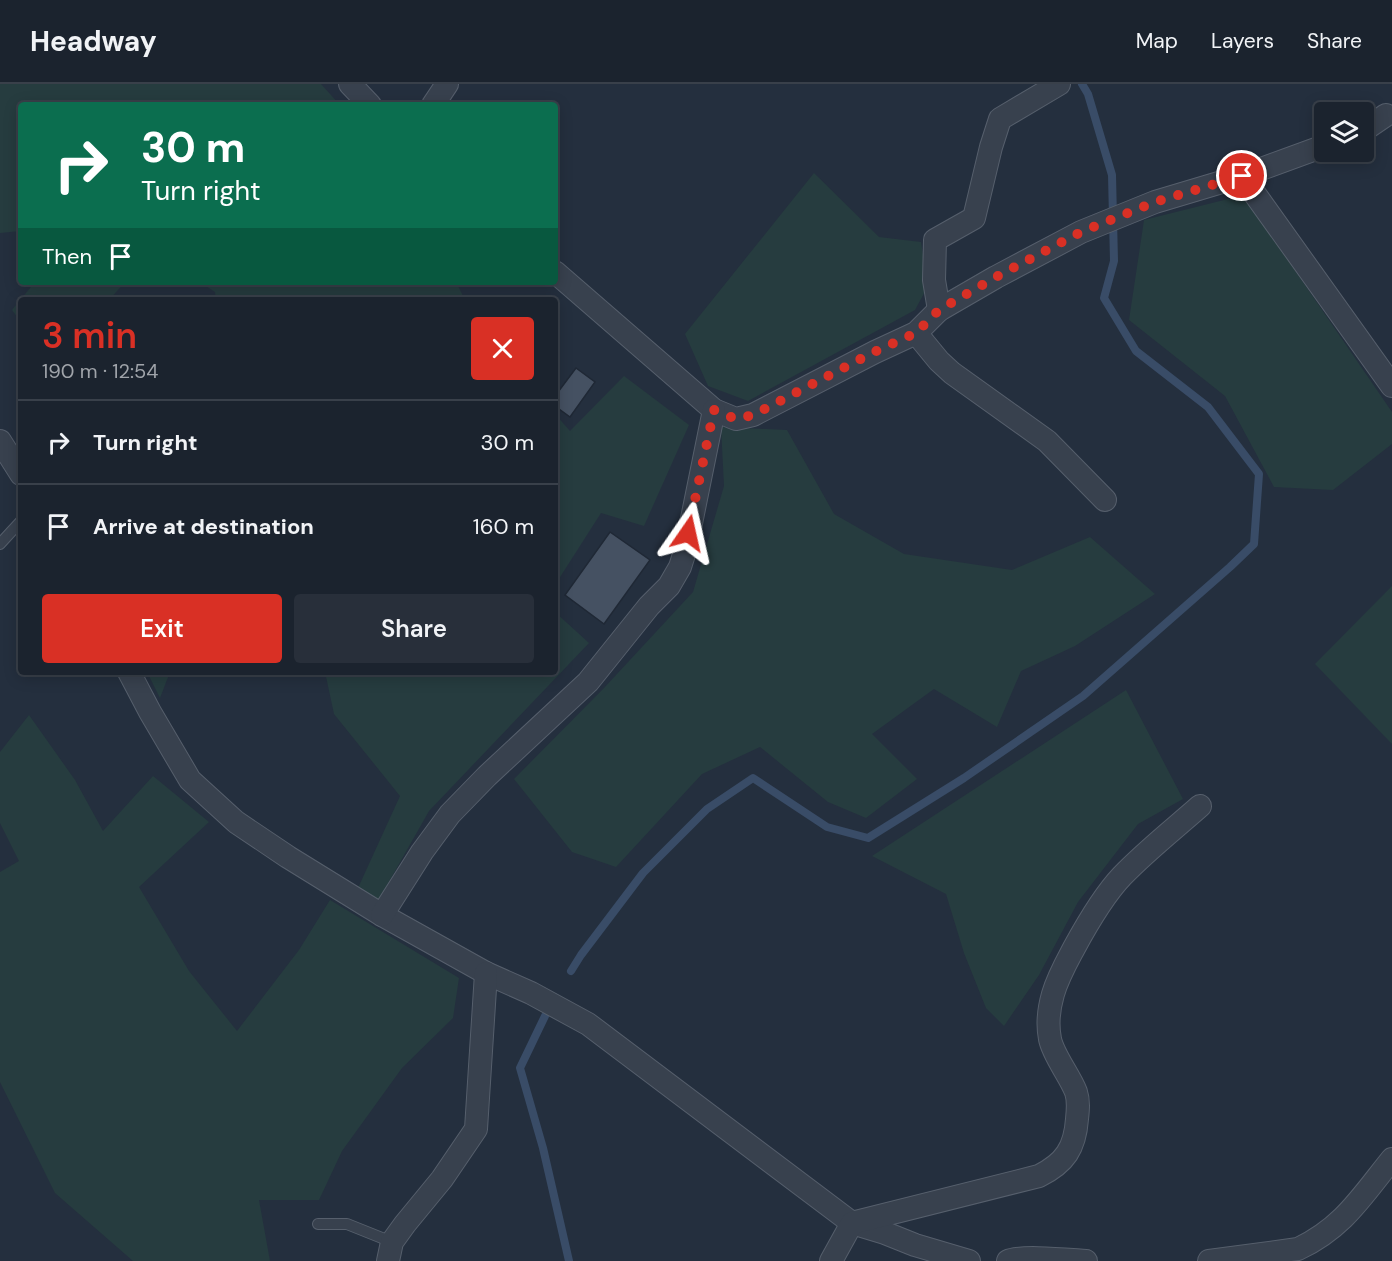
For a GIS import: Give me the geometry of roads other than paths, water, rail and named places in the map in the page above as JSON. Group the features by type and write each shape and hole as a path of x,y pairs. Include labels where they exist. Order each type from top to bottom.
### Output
{"street":[{"path":"350,84 367,102"},
{"path":"435,102 447,84"},
{"path":"939,310 934,280 935,240 974,218 1000,119 1053,87"},
{"path":"1374,123 1386,115"},
{"path":"558,275 714,410 736,419 753,415 874,352 916,333 939,310 1081,232 1155,202 1242,176 1314,150"},
{"path":"1242,176 1392,386"},
{"path":"916,333 952,373 1047,441 1105,500"},
{"path":"382,915 422,852 450,814 588,682 669,586 680,567 686,548 714,410"},
{"path":"0,441 18,469"},
{"path":"131,675 190,780 236,822 382,915 486,973 531,993 588,1024 852,1222 915,1245 969,1261"},
{"path":"831,1261 852,1222 1039,1176 1053,1169 1065,1157 1074,1142 1078,1103 1077,1094 1050,1041 1049,1010 1060,973 1088,922 1120,878 1200,806"},
{"path":"390,1251 405,1224 447,1172 476,1129 486,973"},
{"path":"1209,1261 1298,1249 1311,1243 1349,1213 1392,1159"},
{"path":"1008,1261 1038,1258 1086,1261"}],"lane":[{"path":"0,544 18,524"},
{"path":"318,1224 346,1224 390,1251"}],"waterway":[{"path":"571,971 643,873 707,809 753,778 827,827 868,838 964,778 1083,696 1254,544 1259,474 1208,407 1136,351 1104,298 1114,261 1112,175 1088,94 1082,84"},
{"path":"545,1016 520,1068 543,1148 569,1261"}]}
